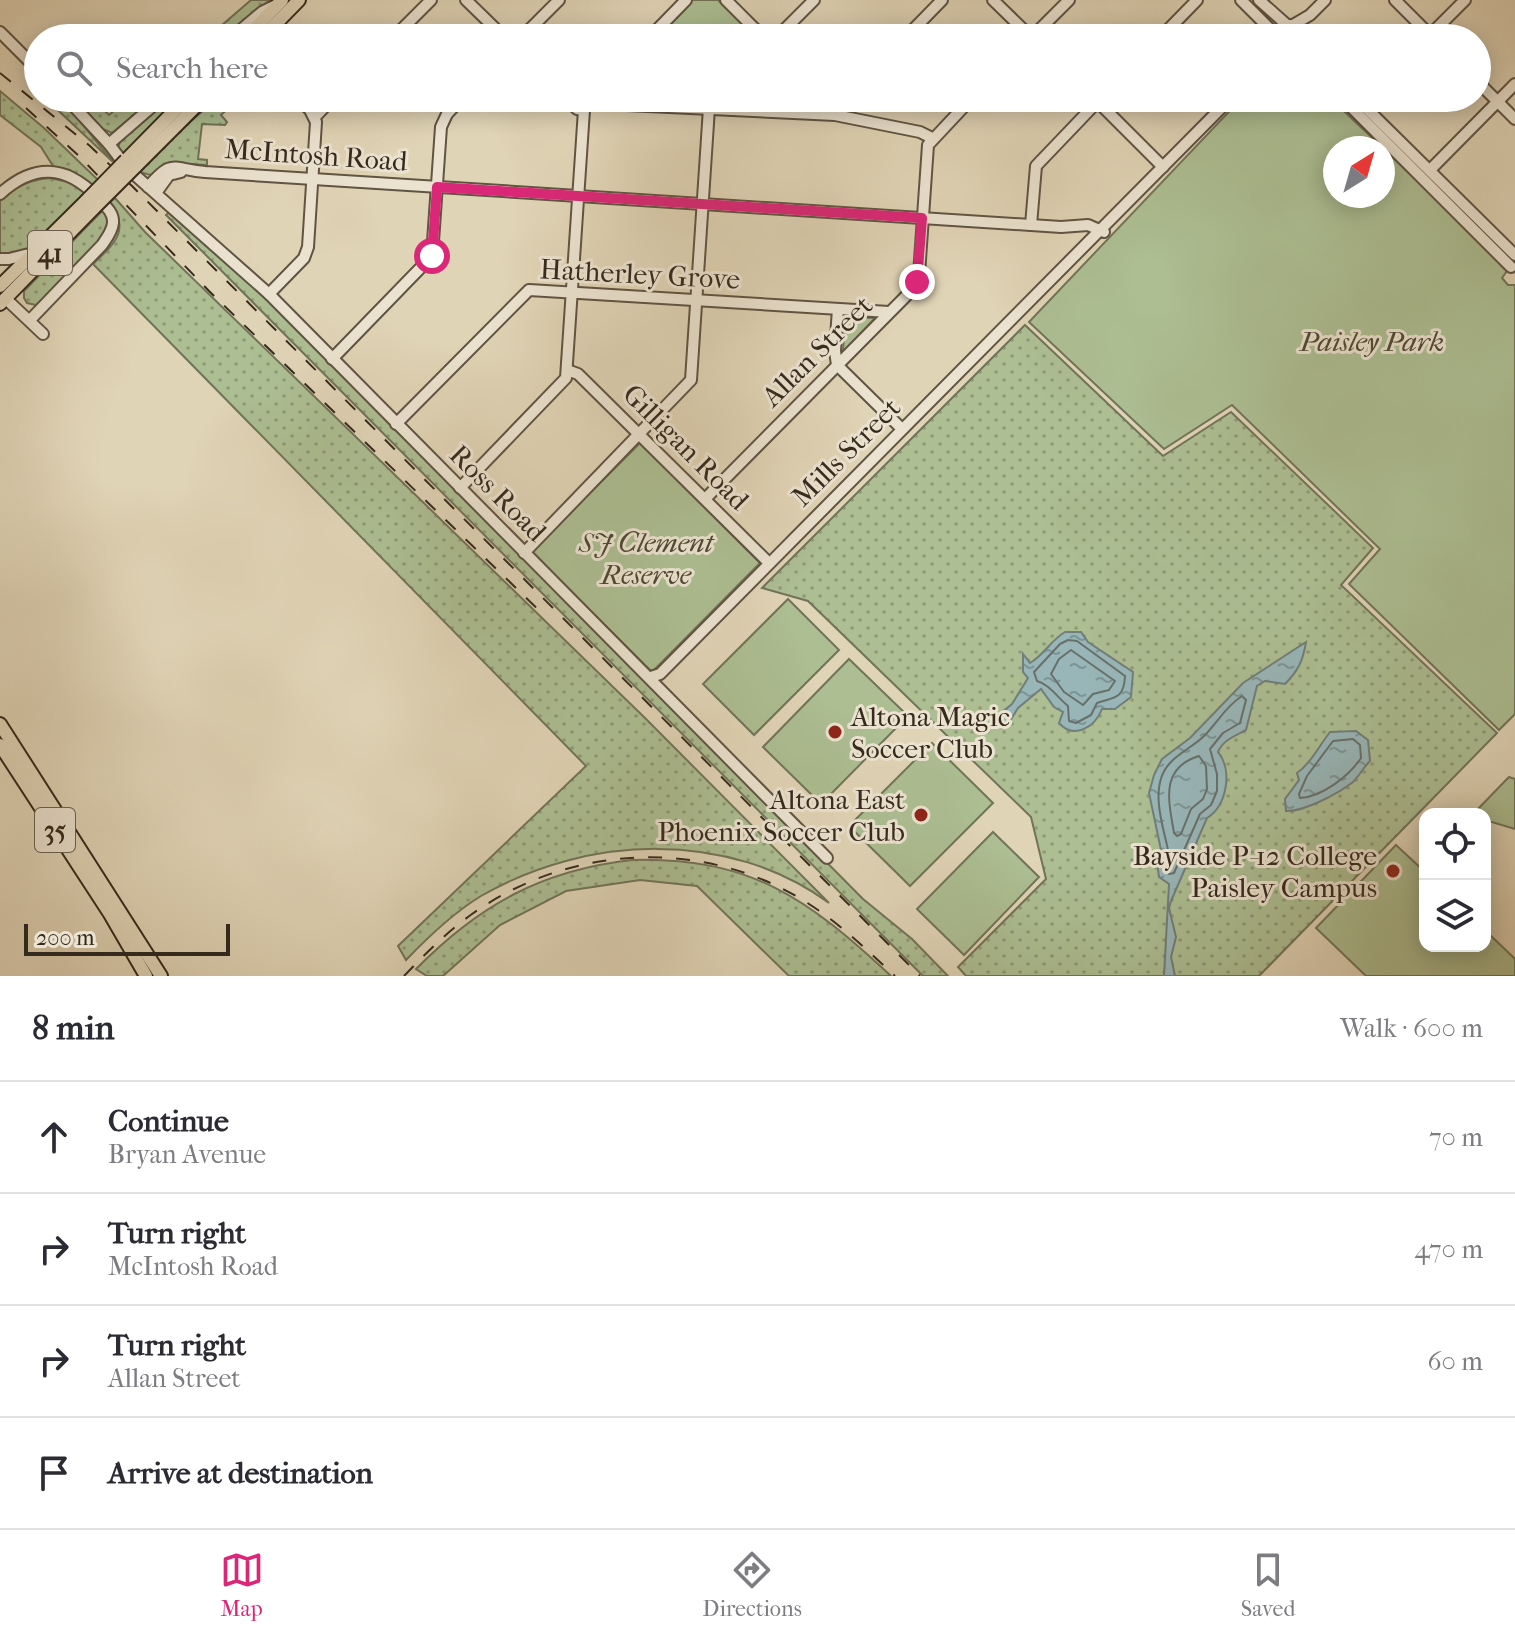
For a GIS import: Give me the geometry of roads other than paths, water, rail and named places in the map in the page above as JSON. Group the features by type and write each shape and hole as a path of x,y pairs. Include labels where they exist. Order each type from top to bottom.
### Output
{"main road":[{"path":"276,24 299,0"},
{"path":"259,24 280,2"},
{"name":"41","path":"129,165 175,112"},
{"name":"41","path":"2,296 129,165 188,112"},
{"name":"41","path":"2,296 34,253 90,204"},
{"name":"35","path":"0,724 161,976"},
{"name":"35","path":"0,745 110,914 146,976"}],"street":[{"path":"407,24 431,0"},
{"path":"466,0 491,24"},
{"path":"535,24 559,0"},
{"path":"663,24 686,0"},
{"path":"726,0 750,24"},
{"path":"790,24 814,0"},
{"path":"919,24 942,0"},
{"path":"993,0 1017,24"},
{"path":"1045,24 1069,0"},
{"path":"1174,24 1197,0"},
{"path":"1241,0 1264,24"},
{"path":"1259,0 1288,24"},
{"path":"1301,24 1325,0"},
{"path":"1395,0 1419,24"},
{"path":"1444,24 1465,0"},
{"path":"248,24 280,2"},
{"path":"0,32 24,56"},
{"path":"1491,107 1515,84"},
{"path":"1491,95 1515,119"},
{"name":"Ross Road","path":"79,112 152,190 269,294 827,858"},
{"path":"109,144 146,112"},
{"path":"311,112 315,117"},
{"path":"269,294 307,253 315,117 320,112"},
{"path":"332,359 432,256 443,119 449,112"},
{"path":"460,488 564,382 584,112"},
{"path":"524,553 691,380 709,112"},
{"path":"839,112 920,132 932,138 958,112"},
{"path":"1031,225 1036,166 1085,112"},
{"path":"1110,112 1163,167"},
{"name":"Mills Street","path":"651,677 660,674 1217,112"},
{"path":"1358,112 1385,136"},
{"path":"1367,112 1387,136"},
{"path":"1430,170 1486,112"},
{"name":"Allan Street","path":"705,499 917,282 926,152 932,138"},
{"path":"1395,144 1430,170 1514,261 1514,279"},
{"path":"1395,145 1514,261"},
{"name":"McIntosh Road","path":"152,190 169,175 191,170 1061,227 1088,225 1102,230"},
{"path":"0,194 27,175 56,172 73,176 84,184 113,218 113,226 102,245 30,320"},
{"name":"McIntosh Road","path":"1061,227 1093,239"},
{"path":"0,259 34,253"},
{"name":"Hatherley Grove","path":"396,424 525,292 535,289 889,312"},
{"path":"2,296 43,334"},
{"path":"838,309 837,365 902,429"},
{"name":"Gilligan Road","path":"567,370 578,374 769,563"}],"water":[{"path":"1065,632 1081,632 1088,642 1133,672 1131,697 1115,709 1102,709 1084,729 1071,731 1059,723 1063,712 1054,707 1041,689 1018,708 1002,728 997,716 1012,704 1028,678 1023,672 1023,654 1030,663"},
{"path":"1306,642 1299,665 1285,684 1265,681 1257,686 1246,730 1226,741 1218,752 1225,768 1226,787 1219,805 1207,818 1171,901 1169,908 1176,937 1171,957 1175,976 1164,976 1169,884 1159,877 1157,862 1161,850 1149,793 1154,775 1162,759 1190,738 1243,683"},
{"path":"1356,731 1368,740 1370,761 1355,780 1321,801 1286,811 1285,799 1299,780 1297,773 1330,732"}],"railway":[{"path":"0,73 24,92"},
{"path":"30,112 79,156 209,291 546,617"},
{"path":"48,112 132,186 920,976"},
{"path":"404,976 463,921 509,891 549,874 591,863 634,858 677,859 720,866 761,879 801,899 826,916 895,976"}],"place":[{"name":"Altona Magic Soccer Club","path":"835,732"},
{"name":"Altona East Phoenix Soccer Club","path":"921,815"},
{"name":"Bayside P-12 College Paisley Campus","path":"1393,871"}],"park label":[{"name":"Paisley Park","path":"1372,341"},
{"name":"SJ Clement Reserve","path":"646,558"}]}
